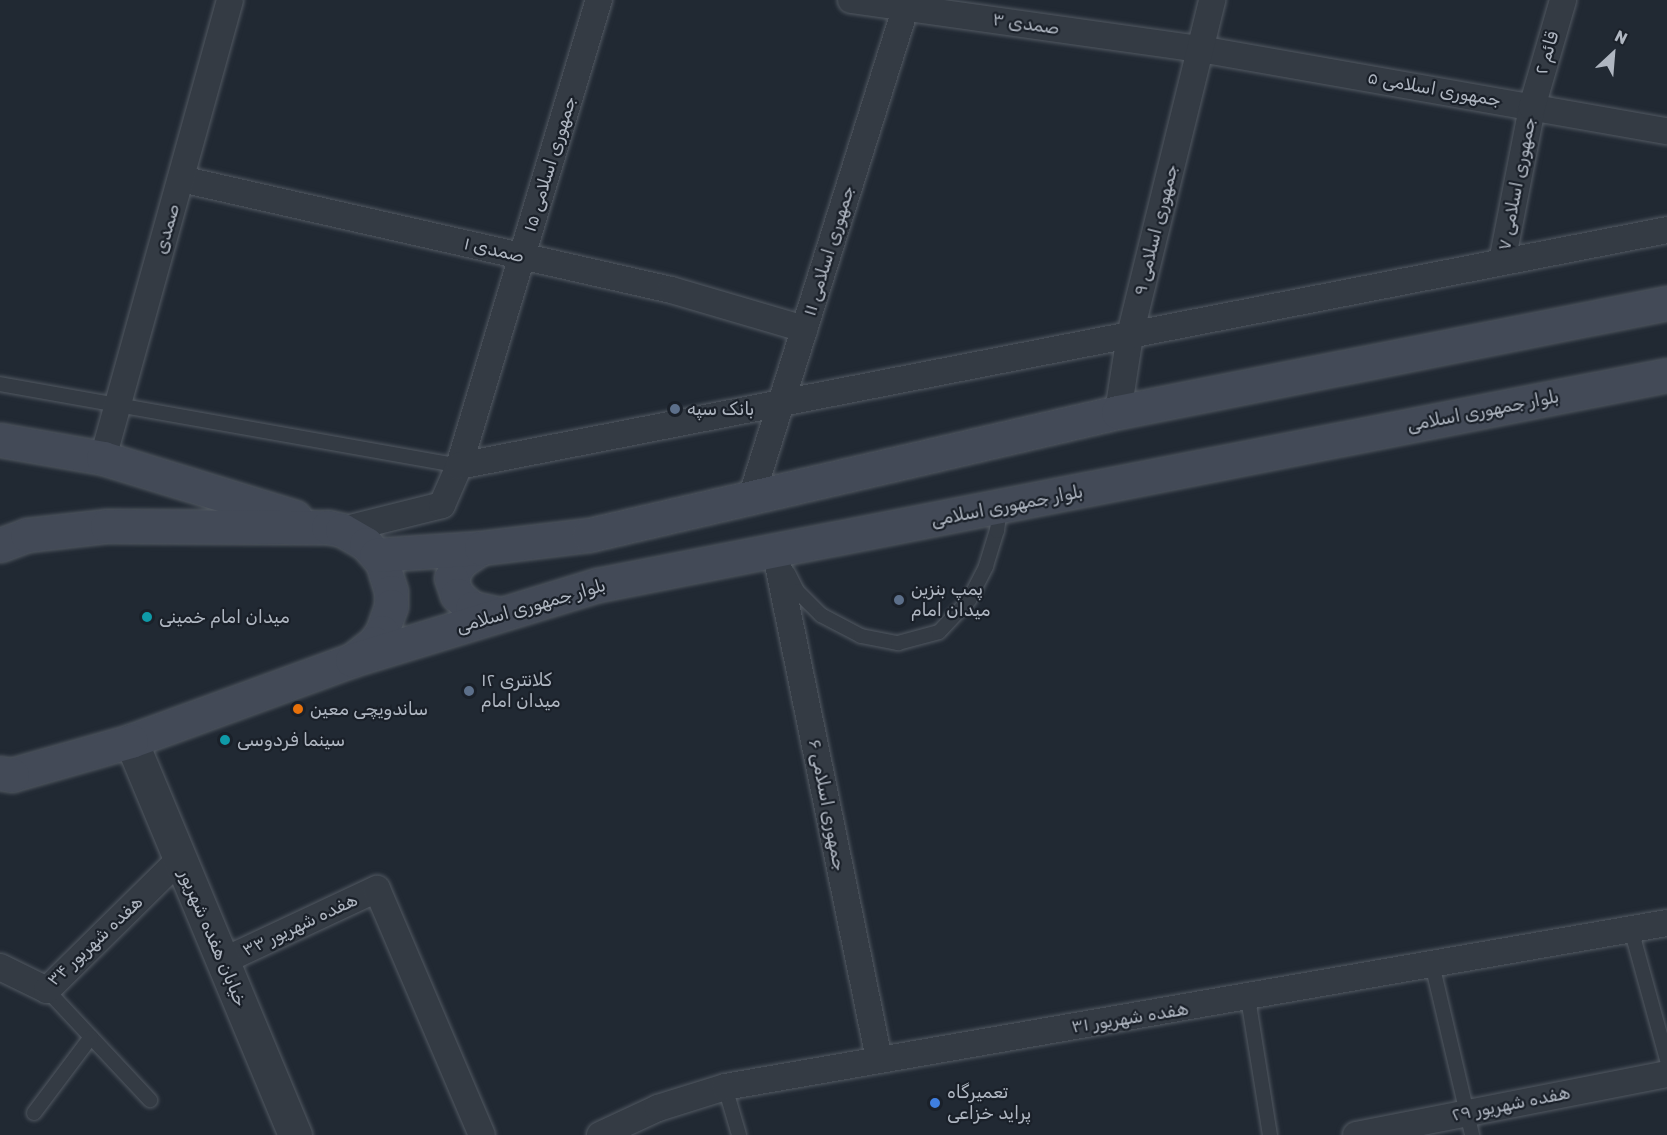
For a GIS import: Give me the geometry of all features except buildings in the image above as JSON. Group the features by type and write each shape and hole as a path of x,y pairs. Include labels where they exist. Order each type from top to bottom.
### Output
{"main road":[{"path":"376,555 481,548 588,535 752,495 1118,412 1667,303"},
{"name":"بلوار جمهوری اسلامی","path":"352,660 598,585 1667,375"},
{"path":"0,440 103,458 335,529 366,544 376,555 388,578 391,606 382,632 374,643 352,660 131,741 4,775"},
{"path":"0,545 27,535 107,526 335,529"},
{"path":"481,548 460,562 451,578 457,595 472,608 500,614"}],"street":[{"name":"صمدی","path":"103,458 230,0"},
{"name":"جمهوری اسلامی ۱۵","path":"335,529 442,505 459,466 599,0"},
{"name":"صمدی ۳","path":"851,0 906,4 1200,49"},
{"name":"جمهوری اسلامی ۹","path":"1118,412 1130,335 1212,0"},
{"name":"قائم ۲","path":"1532,107 1563,0"},
{"name":"جمهوری اسلامی ۱۱","path":"752,495 906,4"},
{"name":"جمهوری اسلامی ۵","path":"1200,49 1667,131"},
{"name":"جمهوری اسلامی ۷","path":"1502,262 1532,107"},
{"name":"صمدی ۱","path":"181,179 671,290 804,329"},
{"path":"459,466 782,401 1667,230"},
{"name":"جمهوری اسلامی ۶","path":"775,550 879,1059"},
{"name":"خیابان هفده شهریور","path":"131,741 295,1135"},
{"name":"هفده شهریور ۳۴","path":"0,967 47,990 180,859"},
{"name":"هفده شهریور ۳۳","path":"223,961 377,889 482,1135"},
{"name":"هفده شهریور ۳۱","path":"600,1135 658,1108 725,1087 1248,998 1667,923"},
{"name":"هفده شهریور ۲۹","path":"1356,1135 1470,1124 1667,1074"}],"lane":[{"path":"0,384 459,466"},
{"path":"775,550 797,591 821,615 861,636 898,643 939,632 969,600 986,566 997,531 1000,507"},
{"path":"1632,929 1667,1060"},
{"path":"1432,964 1470,1124"},
{"path":"47,990 150,1100"},
{"path":"1248,998 1270,1135"},
{"path":"34,1113 91,1037"},
{"path":"725,1087 739,1135"}],"place":[{"name":"بانک سپه","path":"675,409"},
{"name":"پمپ بنزین میدان امام","path":"899,600"},
{"name":"میدان امام خمینی","path":"147,617"},
{"name":"کلانتری ۱۲ میدان امام","path":"469,691"},
{"name":"ساندویچی معین","path":"298,709"},
{"name":"سینما فردوسی","path":"225,740"},
{"name":"تعمیرگاه پراید خزاعی","path":"935,1103"}]}
